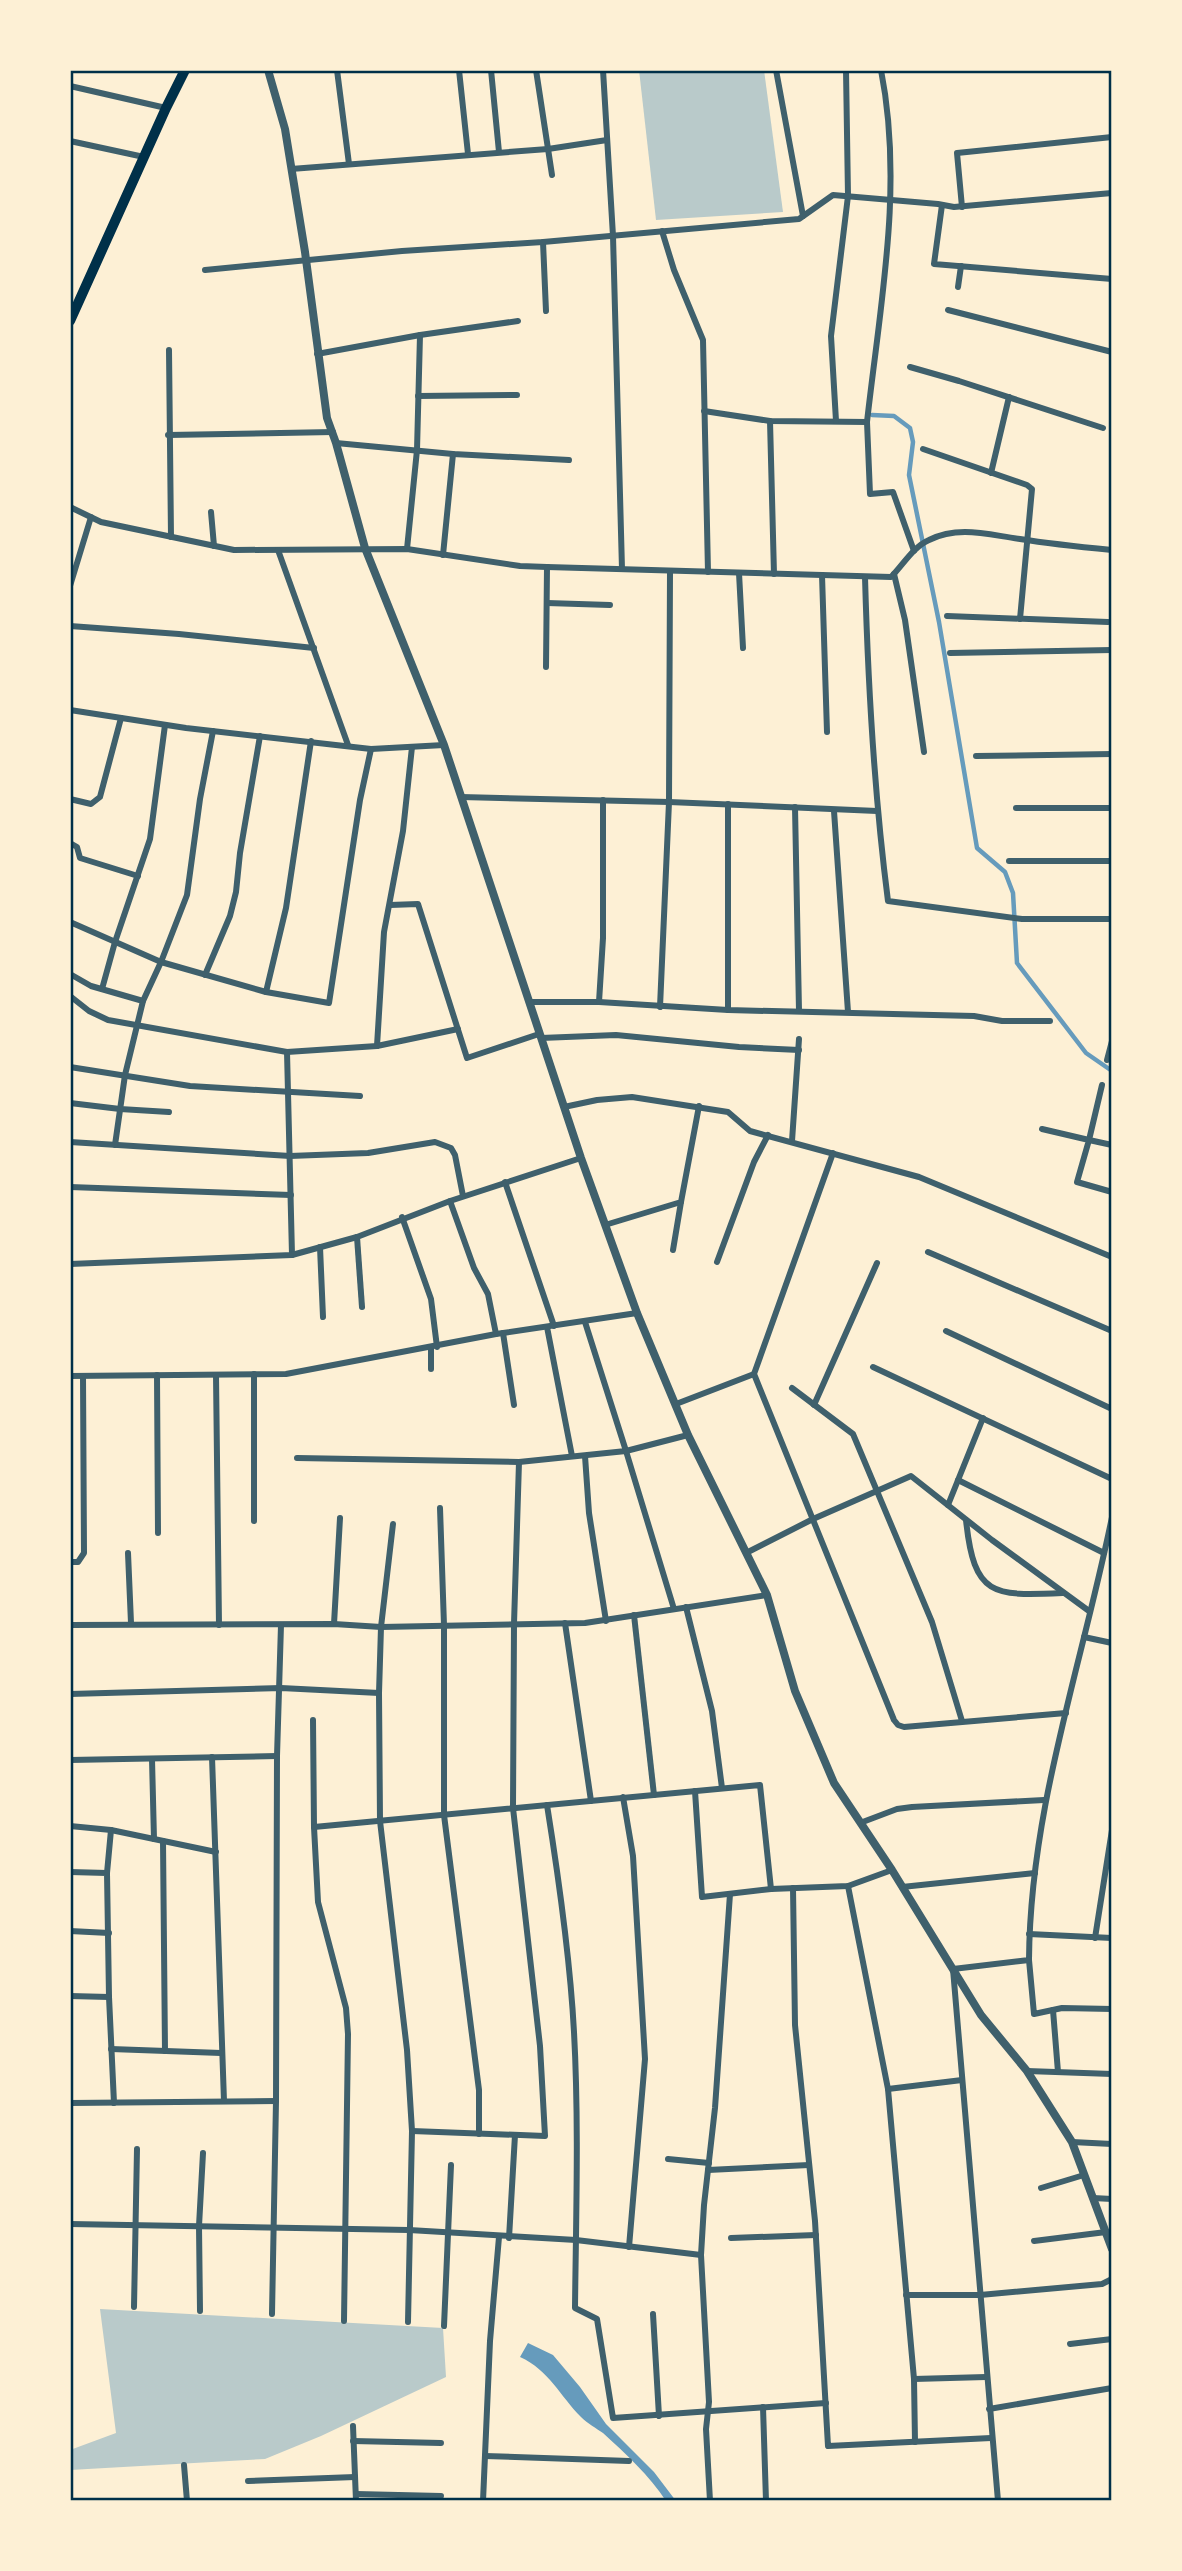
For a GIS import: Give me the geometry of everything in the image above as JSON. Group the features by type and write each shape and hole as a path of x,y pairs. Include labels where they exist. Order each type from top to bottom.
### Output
{"main road":[{"path":"70,321 185,70"}],"street":[{"path":"268,70 285,129 327,418 365,548 444,745 581,1158 637,1313 688,1435 767,1595 794,1691 834,1783 892,1870 981,2015 1027,2071 1072,2142 1112,2249"},
{"path":"337,70 349,164"},
{"path":"459,70 468,154"},
{"path":"491,70 499,152"},
{"path":"536,70 552,175"},
{"path":"603,70 612,236 622,569"},
{"path":"776,70 803,216"},
{"path":"836,421 831,336 848,196 846,70"},
{"path":"881,70 889,108 892,200 867,422 870,494 893,492 916,550"},
{"path":"70,86 166,108"},
{"path":"962,207 957,153 1112,137"},
{"path":"291,169 548,149 607,140"},
{"path":"70,141 144,157"},
{"path":"205,270 306,259 543,242 799,219 833,195 962,207 1112,193"},
{"path":"942,205 934,264 1112,279"},
{"path":"662,231 674,270 704,340 708,572"},
{"path":"543,242 546,311"},
{"path":"958,287 961,266"},
{"path":"948,310 1112,352"},
{"path":"317,354 518,321"},
{"path":"407,549 417,450 420,335"},
{"path":"169,351 172,537"},
{"path":"910,367 1103,428"},
{"path":"418,396 517,396"},
{"path":"991,473 1009,397"},
{"path":"704,411 770,421 867,422"},
{"path":"770,421 774,574"},
{"path":"169,435 333,432"},
{"path":"336,443 453,454 569,460"},
{"path":"923,449 1032,489 1020,619"},
{"path":"443,555 453,454"},
{"path":"70,508 92,517 234,550 407,549 547,567 891,577 928,541 953,533 976,531 1112,550"},
{"path":"211,512 214,546"},
{"path":"70,586 92,517"},
{"path":"278,550 348,745"},
{"path":"546,667 547,567"},
{"path":"660,1007 669,802 670,571"},
{"path":"739,573 743,648"},
{"path":"894,574 905,620 924,752"},
{"path":"822,575 827,732"},
{"path":"865,577 877,811 888,901 1022,919 1112,919"},
{"path":"547,603 610,605"},
{"path":"947,616 1108,622"},
{"path":"70,626 314,648"},
{"path":"950,653 1112,650"},
{"path":"70,710 165,725 371,749 444,745"},
{"path":"70,799 91,804 100,797 121,718"},
{"path":"102,989 150,839 165,725"},
{"path":"115,1145 125,1076 143,1001 187,895 200,799 213,731"},
{"path":"205,975 230,916 236,892 260,736"},
{"path":"266,992 286,908 311,741"},
{"path":"377,1046 384,932 403,831 412,747"},
{"path":"70,922 161,962 266,992 329,1003 360,800 371,749"},
{"path":"975,755 1112,754"},
{"path":"461,797 877,811"},
{"path":"599,1002 603,938 603,800"},
{"path":"728,804 728,1010"},
{"path":"795,807 799,1011"},
{"path":"1016,807 1112,808"},
{"path":"835,811 848,1012"},
{"path":"70,843 76,845 80,858 138,876"},
{"path":"1009,861 1112,861"},
{"path":"390,905 418,904 467,1058 540,1036 616,1035 739,1048 799,1050"},
{"path":"70,974 102,989 143,1001"},
{"path":"70,996 89,1011 108,1020 287,1052 377,1046 458,1029"},
{"path":"529,1002 599,1002 728,1010 1050,1021"},
{"path":"792,1142 799,1039"},
{"path":"1107,1060 1112,1041"},
{"path":"287,1052 292,1255"},
{"path":"70,1067 190,1086 360,1096"},
{"path":"1102,1085 1077,1182 1112,1192"},
{"path":"564,1107 597,1100 632,1097 728,1112 746,1129 920,1178 1112,1257"},
{"path":"70,1104 169,1112"},
{"path":"673,1250 699,1106"},
{"path":"1041,1129 1112,1145"},
{"path":"717,1262 754,1162 768,1135"},
{"path":"70,1142 290,1156 368,1153 435,1142 451,1148 455,1155 463,1196"},
{"path":"833,1153 754,1374 894,1720 905,1727 1066,1713"},
{"path":"70,1264 292,1255 356,1237 402,1217 581,1158"},
{"path":"505,1182 550,1327 572,1456"},
{"path":"70,1187 291,1195"},
{"path":"450,1201 474,1268 488,1294 500,1333 514,1405"},
{"path":"605,1225 681,1202"},
{"path":"402,1217 431,1299 434,1347 431,1369"},
{"path":"356,1237 362,1307"},
{"path":"320,1247 323,1317"},
{"path":"928,1252 1112,1331"},
{"path":"814,1405 877,1263"},
{"path":"70,1376 286,1374 500,1333 637,1313"},
{"path":"585,1322 674,1609"},
{"path":"946,1331 1112,1409"},
{"path":"873,1367 1112,1479"},
{"path":"254,1374 254,1521"},
{"path":"676,1404 754,1374"},
{"path":"157,1375 158,1533"},
{"path":"216,1375 219,1625"},
{"path":"70,1562 78,1562 84,1553 83,1376"},
{"path":"792,1388 853,1434 932,1622 962,1721"},
{"path":"948,1506 983,1418"},
{"path":"297,1458 519,1462 626,1451 688,1435"},
{"path":"585,1456 589,1513 606,1620"},
{"path":"412,2131 545,2136 540,2046 513,1808 514,1624 519,1462"},
{"path":"746,1553 813,1519 911,1476 1089,1611"},
{"path":"958,1479 1104,1553"},
{"path":"440,1508 444,1625 444,1815 478,2090 479,2134"},
{"path":"334,1625 340,1518"},
{"path":"966,1520 970,1551 984,1582 1011,1595 1063,1593"},
{"path":"1112,1520 1044,1800 1028,1960 1034,2014 1053,2010 1112,2009"},
{"path":"393,1524 381,1627 380,1821 407,2050 412,2131 408,2322"},
{"path":"128,1553 131,1623"},
{"path":"70,1625 131,1623 381,1627 565,1623 606,1620 767,1595"},
{"path":"686,1607 712,1711 722,1788"},
{"path":"634,1615 654,1795"},
{"path":"565,1623 591,1801"},
{"path":"272,2314 277,1756 281,1625"},
{"path":"1084,1637 1112,1643"},
{"path":"70,1694 281,1688 379,1693"},
{"path":"313,1720 318,1902 346,2008 348,2034 345,2321"},
{"path":"70,1760 277,1756"},
{"path":"212,1757 224,2101"},
{"path":"152,1759 155,1839"},
{"path":"314,1827 760,1784 772,1889"},
{"path":"695,1791 702,1897 772,1889 848,1886 892,1870"},
{"path":"624,1797 633,1856 645,2059 629,2247"},
{"path":"860,1823 897,1809 912,1807 1044,1800"},
{"path":"547,1805 562,1898 574,2028 578,2144 575,2308 597,2319 613,2418 826,2403"},
{"path":"70,1826 111,1830 216,1852"},
{"path":"111,1830 107,1873 114,2103"},
{"path":"1095,1937 1112,1830"},
{"path":"163,1841 165,2051"},
{"path":"70,1872 107,1873"},
{"path":"902,1887 1035,1873"},
{"path":"848,1886 888,2089 914,2379 915,2442"},
{"path":"793,1888 795,2025 816,2235 828,2446 991,2438"},
{"path":"710,2501 701,2255 715,2108 730,1894"},
{"path":"70,1931 109,1933"},
{"path":"1029,1934 1112,1938"},
{"path":"953,1969 1028,1960"},
{"path":"953,1969 998,2501"},
{"path":"70,1996 109,1997"},
{"path":"1053,2010 1058,2072"},
{"path":"111,2049 221,2053"},
{"path":"1027,2071 1112,2074"},
{"path":"888,2089 962,2080"},
{"path":"70,2103 276,2101"},
{"path":"509,2238 515,2135"},
{"path":"1072,2142 1112,2144"},
{"path":"134,2306 137,2149"},
{"path":"200,2311 199,2226 203,2153"},
{"path":"668,2160 708,2167 809,2165"},
{"path":"444,2326 450,2165"},
{"path":"1041,2188 1084,2175"},
{"path":"1093,2198 1112,2199"},
{"path":"70,2224 409,2230 576,2240 701,2255"},
{"path":"1034,2241 1106,2232"},
{"path":"731,2238 816,2235"},
{"path":"483,2501 490,2341 499,2237"},
{"path":"906,2295 980,2295 1102,2284 1112,2279"},
{"path":"653,2314 659,2416"},
{"path":"1070,2344 1112,2339"},
{"path":"914,2379 986,2377"},
{"path":"989,2409 1112,2388"},
{"path":"763,2407 766,2501"},
{"path":"353,2426 356,2498 441,2496"},
{"path":"353,2441 441,2443"},
{"path":"485,2456 629,2461"},
{"path":"184,2465 187,2501"},
{"path":"248,2481 355,2477"}],"shaded area":[{"path":"639,70 764,70 783,212 656,220"},
{"path":"100,2309 443,2328 446,2377 321,2436 265,2459 70,2470 70,2450 116,2433"}],"water":[{"path":"528,2343 553,2355 606,2424 654,2472 676,2501 666,2501 628,2457 581,2417 539,2369 520,2357"}],"waterway":[{"path":"872,415 894,416 910,428 913,442 909,475 939,622 977,848 1005,872 1013,893 1017,963 1086,1053 1112,1071"}]}
